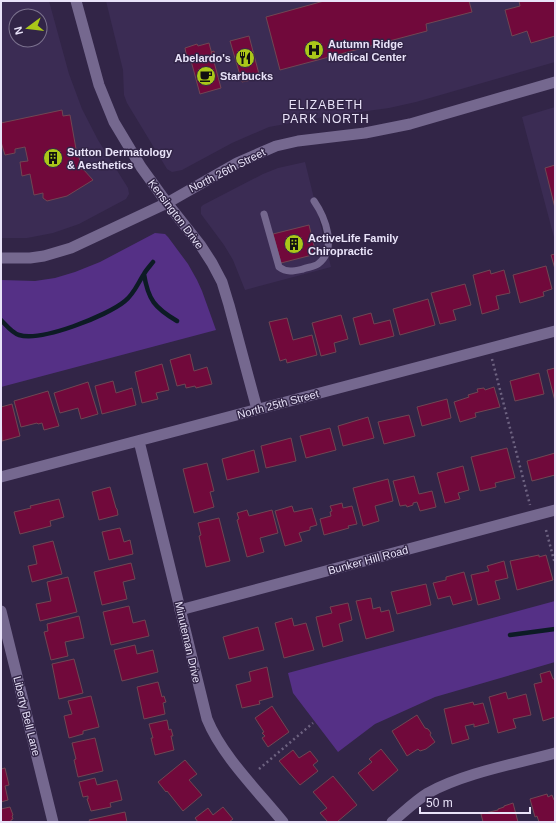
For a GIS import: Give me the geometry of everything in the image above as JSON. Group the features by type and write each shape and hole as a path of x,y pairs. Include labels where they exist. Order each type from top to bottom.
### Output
{"street":[{"name":"Kensington Drive","path":"76,1 99,85 106,103 135,158 166,203 201,246 222,282 257,410"},
{"name":"North 26th Street","path":"1,258 37,257 71,248 166,203 237,163 276,146 298,141 365,133 410,124 555,82"},
{"name":"North 25th Street","path":"1,477 555,331"},
{"name":"Minuteman Drive","path":"139,441 203,707 211,729 226,752 283,822"},
{"name":"Bunker Hill Road","path":"180,610 555,510"},
{"name":"Liberty Bell Lane","path":"1,611 53,822"},
{"path":"392,822 427,794 458,780 555,753"}],"lane":[{"path":"264,214 279,267 287,271 293,271 314,266 326,255 329,244 320,210 314,201"}],"path":[{"path":"489,348 533,516"},
{"path":"546,530 555,564"},
{"path":"259,768 313,723"}],"shaded area":[{"path":"1,1 49,1 69,74 82,109 98,140 128,188 129,194 126,199 79,224 53,233 27,238 1,238"},
{"path":"106,1 555,1 555,62 416,102 389,108 323,117 269,127 232,143 182,170 172,172 167,169 127,103 124,95 123,70"},
{"path":"555,107 555,241 522,117"},
{"path":"305,162 331,267 245,290 233,260 201,214 201,207 263,174 278,168"},
{"path":"155,233 165,234 188,264 202,291 216,330 1,387 1,280 35,281 55,278 75,272 100,262"},
{"path":"555,601 555,662 435,697 375,724 338,752 293,693 288,673"}],"building":[{"name":"Autumn Ridge Medical Center","path":"324,1 469,1 472,12 426,24 427,31 280,70 266,17"},
{"path":"519,1 555,1 555,36 531,43 527,31 512,36 505,10 520,6"},
{"name":"Abelardo's","path":"249,36 260,78 242,82 230,41"},
{"name":"Starbucks","path":"209,43 221,88 200,94 190,57 187,58 185,48 197,44 198,46"},
{"path":"214,51 217,62 214,63 211,52"},
{"name":"Sutton Dermatology & Aesthetics","path":"62,110 63,116 70,115 76,149 81,166 80,169 83,169 93,180 67,196 47,201 43,198 43,193 34,195 30,174 22,176 20,162 28,161 25,147 15,149 15,153 5,155 1,142 1,123"},
{"path":"555,165 555,208 545,168"},
{"name":"ActiveLife Family Chiropractic","path":"309,225 316,254 281,263 273,234"},
{"path":"555,254 555,269 551,255"},
{"path":"546,266 552,289 543,292 544,296 520,303 513,275"},
{"path":"490,270 491,274 504,270 510,293 496,296 499,309 482,314 473,275"},
{"path":"465,284 471,305 453,310 456,320 440,324 431,293"},
{"path":"428,299 435,325 400,335 393,309"},
{"path":"371,313 374,324 390,320 394,336 360,345 353,318"},
{"path":"341,315 348,339 334,343 336,352 321,356 312,323"},
{"path":"287,318 293,340 312,335 317,355 287,363 286,359 280,361 269,322"},
{"path":"190,354 194,371 207,367 212,384 196,388 195,386 186,388 185,384 177,386 170,360"},
{"path":"162,364 169,390 156,393 158,399 142,403 135,372"},
{"path":"555,368 555,401 547,370"},
{"path":"539,373 544,394 515,401 510,381"},
{"path":"113,381 116,393 132,388 136,405 102,414 95,386"},
{"path":"88,382 98,414 81,419 78,408 60,413 54,393"},
{"path":"494,387 500,407 475,413 476,417 460,422 454,402 478,392 477,389 484,388 485,390"},
{"path":"48,391 59,426 44,430 42,423 21,427 14,401"},
{"path":"447,399 451,418 422,426 417,407"},
{"path":"12,404 20,436 2,441 1,407"},
{"path":"409,415 415,436 384,444 378,422"},
{"path":"368,417 374,438 343,446 338,426"},
{"path":"330,428 336,450 306,458 300,436"},
{"path":"291,438 296,461 266,468 261,446"},
{"path":"507,448 515,478 495,483 496,487 480,491 471,457"},
{"path":"254,450 259,472 227,480 222,459"},
{"path":"555,453 555,475 532,481 527,461"},
{"path":"207,463 214,491 210,492 214,507 194,513 183,469"},
{"path":"463,466 469,490 458,493 460,499 445,503 437,473"},
{"path":"414,476 419,494 432,491 436,507 420,511 417,502 407,507 406,505 400,506 393,481"},
{"path":"388,479 393,501 375,506 379,521 363,526 353,488"},
{"path":"110,487 118,515 99,520 92,492"},
{"path":"59,499 64,517 50,521 51,526 20,534 14,512 31,508 30,506"},
{"path":"342,503 343,508 352,506 357,524 348,526 349,528 324,535 320,519 331,516 330,512 332,511 330,506"},
{"path":"292,506 294,512 312,508 317,525 310,527 310,530 299,533 302,541 285,546 275,511"},
{"path":"247,510 249,516 272,510 278,533 260,538 264,552 247,557 237,520 239,519 237,513"},
{"path":"219,518 230,561 206,567 199,536 201,535 198,523"},
{"path":"120,528 124,542 130,540 133,554 109,560 102,532"},
{"path":"53,541 62,574 32,582 28,566 37,564 33,546"},
{"path":"539,555 539,557 546,555 553,580 517,590 510,561"},
{"path":"504,561 508,578 495,581 500,599 478,605 471,575 489,571 487,566"},
{"path":"131,563 135,579 123,582 127,599 102,605 94,572"},
{"path":"464,572 472,600 453,605 450,596 438,599 433,583 446,580 446,577"},
{"path":"68,577 77,612 40,621 36,604 51,601 47,582"},
{"path":"426,584 431,605 397,614 391,592"},
{"path":"371,598 373,609 380,607 381,612 389,610 394,631 366,639 356,601"},
{"path":"348,603 352,620 339,624 343,641 323,647 316,617 332,613 330,607"},
{"path":"129,606 133,623 145,620 149,636 111,645 103,612"},
{"path":"79,616 84,638 65,642 68,656 51,660 44,632 48,631 47,624"},
{"path":"292,618 294,626 306,623 314,650 284,658 275,623"},
{"path":"258,627 264,650 229,659 223,637"},
{"path":"135,645 137,654 153,650 158,672 122,681 114,650"},
{"path":"74,659 83,693 59,699 52,664"},
{"path":"267,667 273,697 259,701 260,704 242,708 236,685 251,681 249,672"},
{"path":"550,671 553,679 555,679 555,717 543,721 534,684 542,682 540,674"},
{"path":"158,682 162,697 164,696 166,702 163,703 165,714 144,719 137,687"},
{"path":"506,692 508,699 526,694 531,715 513,719 516,728 498,733 489,697"},
{"path":"91,696 99,727 83,731 83,734 69,738 64,716 72,714 68,701"},
{"path":"473,702 474,705 483,703 489,723 474,727 474,724 465,726 469,739 452,744 444,709"},
{"path":"272,706 289,732 268,747 262,738 265,736 262,733 264,732 255,718"},
{"path":"417,715 425,728 431,733 430,735 435,742 426,749 420,751 418,749 407,756 392,731"},
{"path":"167,720 169,730 171,729 173,736 171,736 174,750 155,755 151,738 153,738 149,724"},
{"path":"95,738 103,771 78,777 72,743"},
{"path":"381,749 398,770 373,791 358,773 372,762 369,759"},
{"path":"293,750 299,758 310,751 318,761 313,765 318,771 300,785 279,761"},
{"path":"185,760 197,774 189,780 202,795 183,811 158,782"},
{"path":"5,768 9,785 5,786 8,800 1,802 1,769"},
{"path":"333,776 357,805 337,822 328,822 320,813 327,808 313,792"},
{"path":"95,778 97,785 117,780 122,800 110,803 111,807 91,811 87,799 88,796 83,797 79,782"},
{"path":"547,794 548,797 552,795 555,800 555,822 539,822 537,816 535,817 530,799"},
{"path":"513,803 518,822 483,822 481,814 498,810"},
{"path":"10,807 13,819 11,822 1,822 1,809"},
{"path":"223,807 233,819 229,822 198,822 195,818 208,808 213,815"},
{"path":"125,812 127,822 90,822 89,820"}],"waterway":[{"path":"1,320 14,333 29,336 42,335 74,326 104,314 125,301 133,292 153,262"},
{"path":"144,274 150,297 163,312 177,321"},
{"path":"510,635 555,629"}],"place":[{"name":"Autumn Ridge Medical Center","path":"314,50"},
{"name":"Abelardo's","path":"245,58"},
{"name":"Starbucks","path":"206,76"},
{"name":"Sutton Dermatology & Aesthetics","path":"53,158"},
{"name":"ActiveLife Family Chiropractic","path":"294,244"}],"district":[{"name":"ELIZABETH PARK NORTH","path":"326,112"}]}
